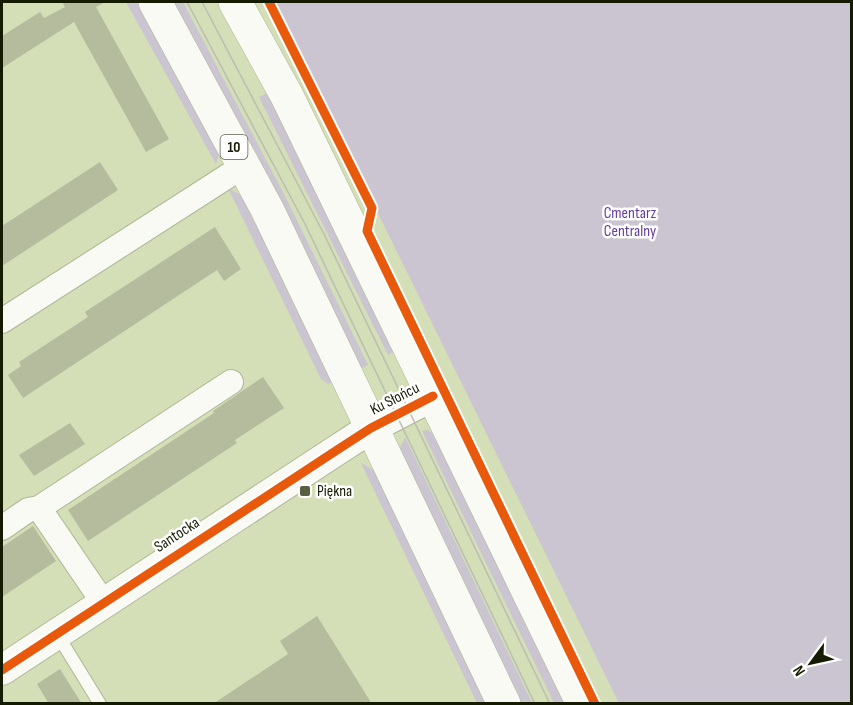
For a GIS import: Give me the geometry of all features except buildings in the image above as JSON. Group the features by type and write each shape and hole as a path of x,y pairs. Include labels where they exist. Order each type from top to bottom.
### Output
{"main road":[{"name":"Ku Słońcu","path":"155,2 245,165 504,704"},
{"name":"Ku Słońcu","path":"236,2 292,106 583,704"}],"street":[{"path":"2,321 245,165"},
{"path":"2,528 28,510 39,508 231,382"},
{"name":"Ku Słońcu","path":"371,428 433,396"},
{"name":"Santocka","path":"2,670 371,428"},
{"path":"39,508 103,602"}],"lane":[{"path":"56,633 100,704"}],"green space":[{"path":"126,2 142,2 219,155 216,164"},
{"path":"167,2 183,2 286,198 368,365 356,371"},
{"name":"Cmentarz Centralny","path":"274,2 851,2 851,703 619,703"},
{"path":"270,92 398,350 388,355 259,97"},
{"path":"228,188 246,198 332,382 328,384 321,379"},
{"path":"427,430 438,436 568,703 554,703 422,431"},
{"path":"405,437 532,703 516,703 399,450"},
{"path":"361,463 375,471 492,703 477,703"}],"tram line":[{"path":"187,2 305,224 535,704"},
{"path":"202,2 324,234 550,704"}],"cycle path":[{"path":"269,2 372,208 367,231 595,704"},
{"path":"2,670 371,428 433,396"}],"place":[{"name":"Piękna","path":"305,491"}]}
